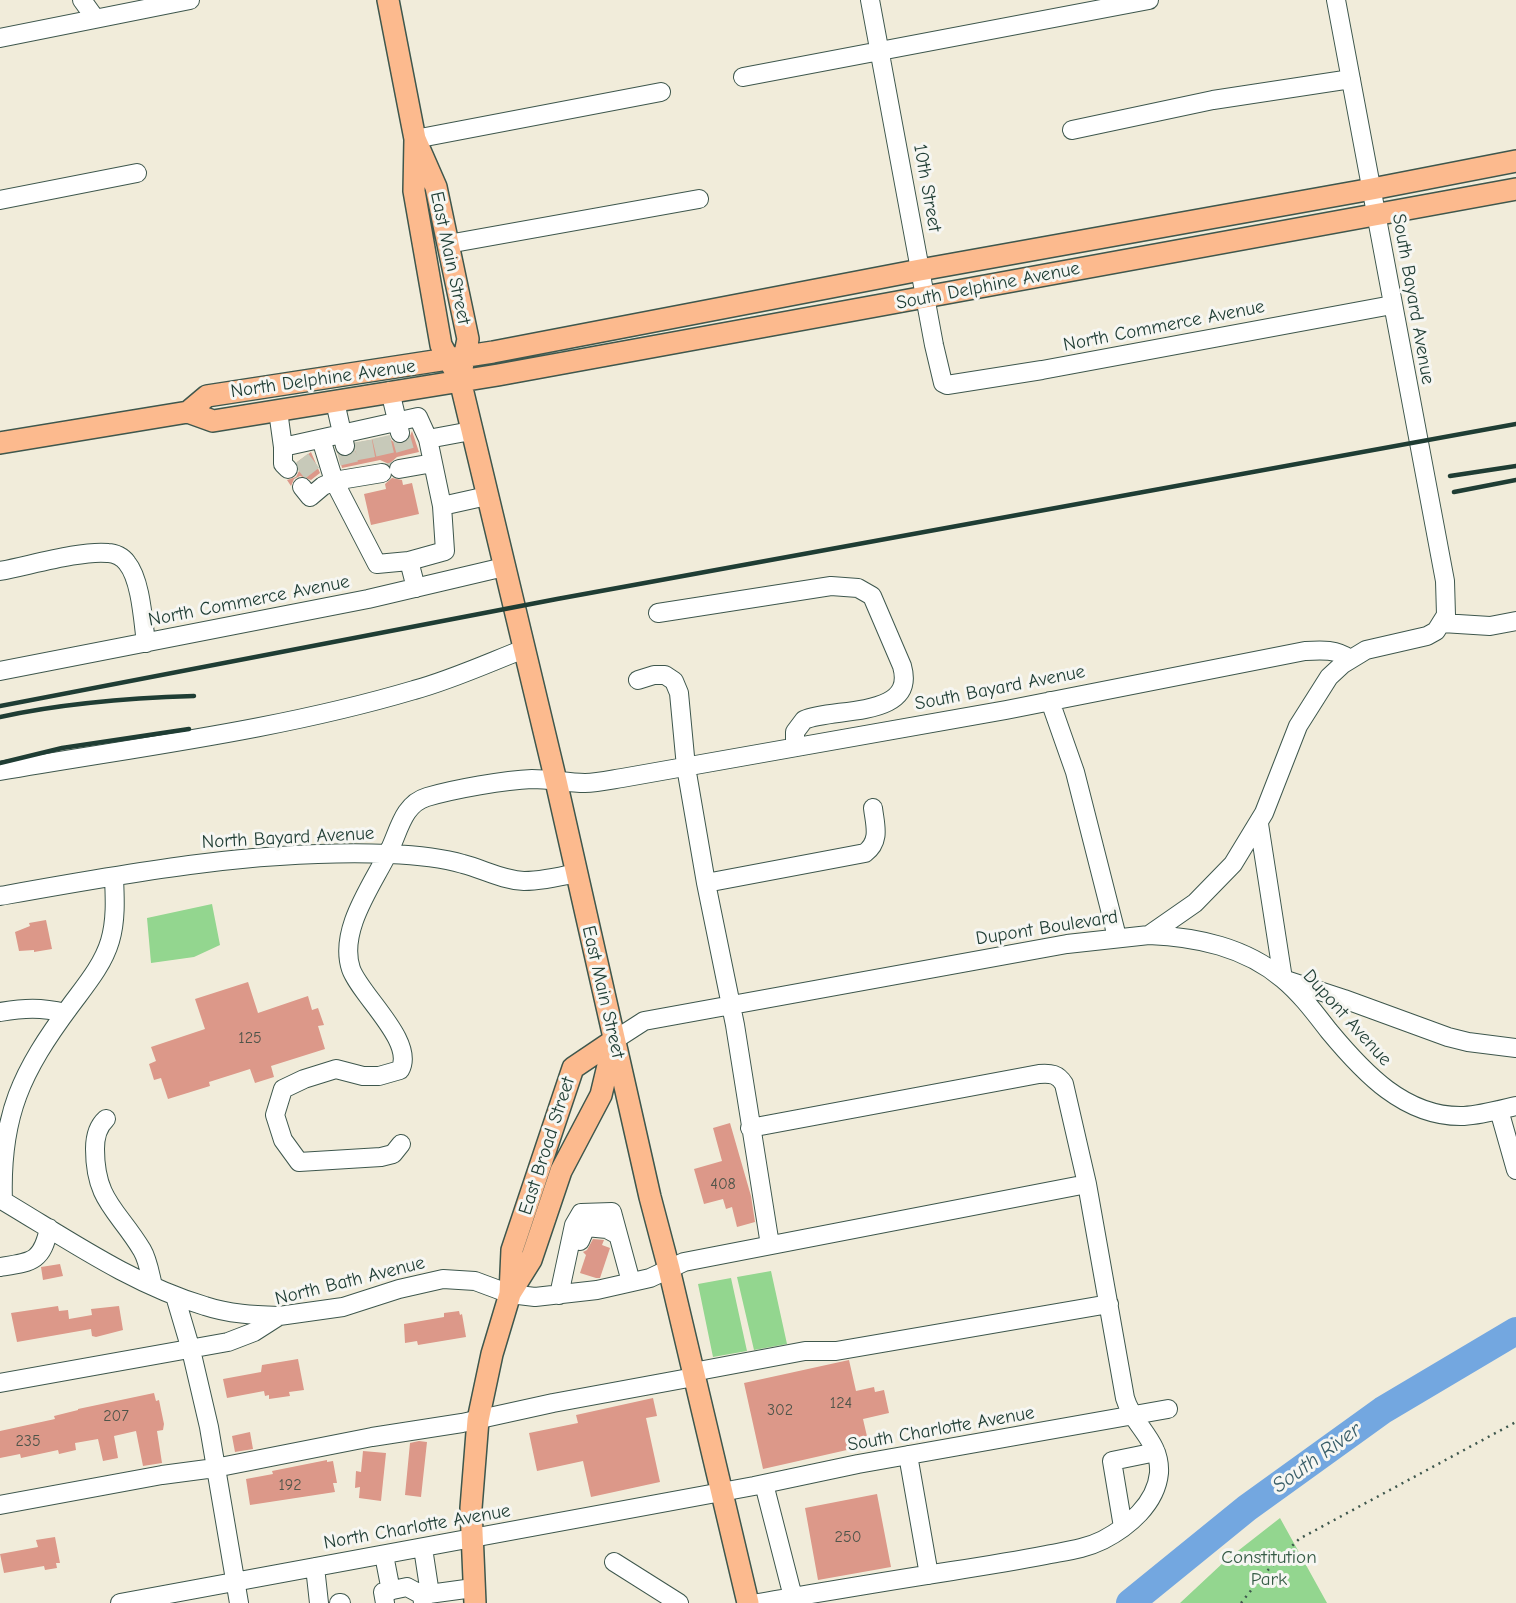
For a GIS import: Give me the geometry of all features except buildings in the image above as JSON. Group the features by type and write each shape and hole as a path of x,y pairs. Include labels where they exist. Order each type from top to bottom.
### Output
{"main road":[{"name":"East Main Street","path":"388,0 415,139 414,191 442,345 457,358"},
{"name":"East Main Street","path":"415,139 436,187 468,338 457,358 471,431 556,781 613,1041 748,1603"},
{"name":"South Delphine Avenue","path":"457,358 1516,161"},
{"name":"South Delphine Avenue","path":"460,380 1516,189"},
{"name":"North Delphine Avenue","path":"188,412 208,396 457,358"},
{"name":"North Delphine Avenue","path":"0,443 188,412 213,421 460,380"},
{"name":"East Broad Street","path":"510,1294 531,1260 561,1171 601,1095 613,1041"},
{"name":"East Broad Street","path":"475,1595 471,1508 478,1420 492,1354 510,1294 512,1250 573,1068 613,1041"}],"street":[{"path":"82,0 95,18"},
{"path":"3,33 190,0"},
{"name":"10th Street","path":"870,0 943,383"},
{"path":"743,77 1149,0"},
{"name":"South Bayard Avenue","path":"1336,0 1445,581 1446,615 1442,623"},
{"path":"1072,130 1213,100 1351,79"},
{"path":"415,139 661,92"},
{"path":"0,200 137,173"},
{"path":"448,244 699,199"},
{"name":"North Commerce Avenue","path":"943,383 953,386 1392,305"},
{"path":"390,391 399,427"},
{"path":"335,402 343,440"},
{"path":"278,411 291,455 321,439 343,440 371,434 399,427 418,418 428,439 442,506 445,551 409,561 377,564 359,473 321,439"},
{"path":"428,439 471,431"},
{"path":"359,473 433,463"},
{"path":"442,506 486,496"},
{"path":"0,571 93,553 111,553 121,557 129,564 136,581 146,643"},
{"path":"409,561 416,588"},
{"name":"North Commerce Avenue","path":"0,671 368,599 504,567"},
{"path":"658,614 831,586 858,588 872,596 902,666 905,676 901,689 892,701 804,720 795,732 795,747"},
{"path":"1149,935 1195,903 1233,864 1259,824 1298,726 1329,677 1350,659 1373,648 1427,636 1436,631 1442,623 1490,626 1516,621"},
{"path":"0,771 233,732 329,711 415,690 524,649"},
{"name":"South Bayard Avenue","path":"401,1143 393,1153 382,1157 299,1162 283,1140 275,1115 283,1089 304,1079 336,1069 363,1076 379,1076 400,1070 404,1063 389,1024 355,976 348,953 360,906 371,880 408,810 426,797 533,779 586,783 686,767 1306,651 1326,650 1350,659"},
{"path":"638,680 660,674 670,678 676,686 686,767 730,1005 770,1245"},
{"path":"1050,701 1075,772 1117,937"},
{"path":"706,883 865,853 875,842 873,808"},
{"path":"1259,824 1283,979 1448,1037 1516,1048"},
{"name":"North Bayard Avenue","path":"0,896 211,861 387,854 427,857 463,864 524,881 576,873"},
{"path":"114,878 114,928 109,945 85,986 18,1084 9,1107 1,1153 1,1200 175,1296 206,1307 244,1315 279,1316"},
{"name":"Dupont Boulevard","path":"613,1041 644,1021 1057,945 1149,935"},
{"name":"Dupont Avenue","path":"1149,935 1206,941 1245,955 1283,979 1301,996 1353,1060 1377,1083 1418,1108 1444,1115 1463,1116 1508,1108"},
{"path":"0,1012 27,1007 65,1013"},
{"path":"750,1128 1050,1073 1060,1078 1064,1084 1087,1184 1125,1398 1133,1417 1147,1434 1156,1452 1158,1475 1155,1488 1140,1513 1123,1527 1081,1548 929,1575 841,1596 793,1597 758,1603"},
{"path":"1508,1108 1516,1170"},
{"path":"106,1119 99,1127 95,1142 98,1180 104,1197 141,1249 153,1286"},
{"name":"North Bath Avenue","path":"0,1383 228,1342 254,1332 279,1316 343,1307 443,1279 475,1281 510,1294 535,1297 597,1290 650,1278 684,1262 1087,1184"},
{"path":"559,1295 574,1225 582,1213 612,1212 631,1282"},
{"path":"564,1272 574,1264 586,1227 607,1229 618,1235"},
{"path":"0,1267 33,1260 40,1255 45,1247 49,1228"},
{"path":"175,1296 209,1427 239,1603"},
{"path":"0,1505 478,1420 805,1351 836,1351 1108,1304"},
{"name":"South Charlotte Avenue","path":"722,1492 908,1455 1168,1409"},
{"path":"1123,1527 1111,1454 1156,1452"},
{"path":"908,1455 929,1575"},
{"path":"764,1484 793,1597"},
{"name":"North Charlotte Avenue","path":"120,1603 722,1492"},
{"path":"423,1548 433,1598"},
{"path":"384,1555 388,1597 407,1587 433,1598 475,1595"},
{"path":"614,1562 679,1603"},
{"path":"315,1567 319,1603"}],"path":[{"path":"1241,1603 1264,1574 1299,1539 1516,1422"}],"green space":[{"path":"212,904 220,945 194,957 151,963 147,918"},
{"path":"771,1271 787,1344 754,1350 737,1277"},
{"path":"731,1278 747,1351 713,1357 698,1284"},
{"name":"Constitution Park","path":"1280,1518 1327,1603 1180,1603 1225,1561"}],"waterway":[{"name":"South River","path":"1130,1603 1247,1508 1383,1410 1516,1331"}],"tunnel":[{"path":"400,433 406,454"},
{"path":"381,437 389,471"},
{"path":"363,441 367,463"},
{"path":"345,446 350,467"},
{"path":"301,459 315,477"}],"railway":[{"path":"0,706 557,599 1516,424"},
{"path":"1450,476 1516,466"},
{"path":"1454,492 1516,480"},
{"path":"0,717 96,702 194,696"},
{"path":"0,763 62,748 189,729"}]}
